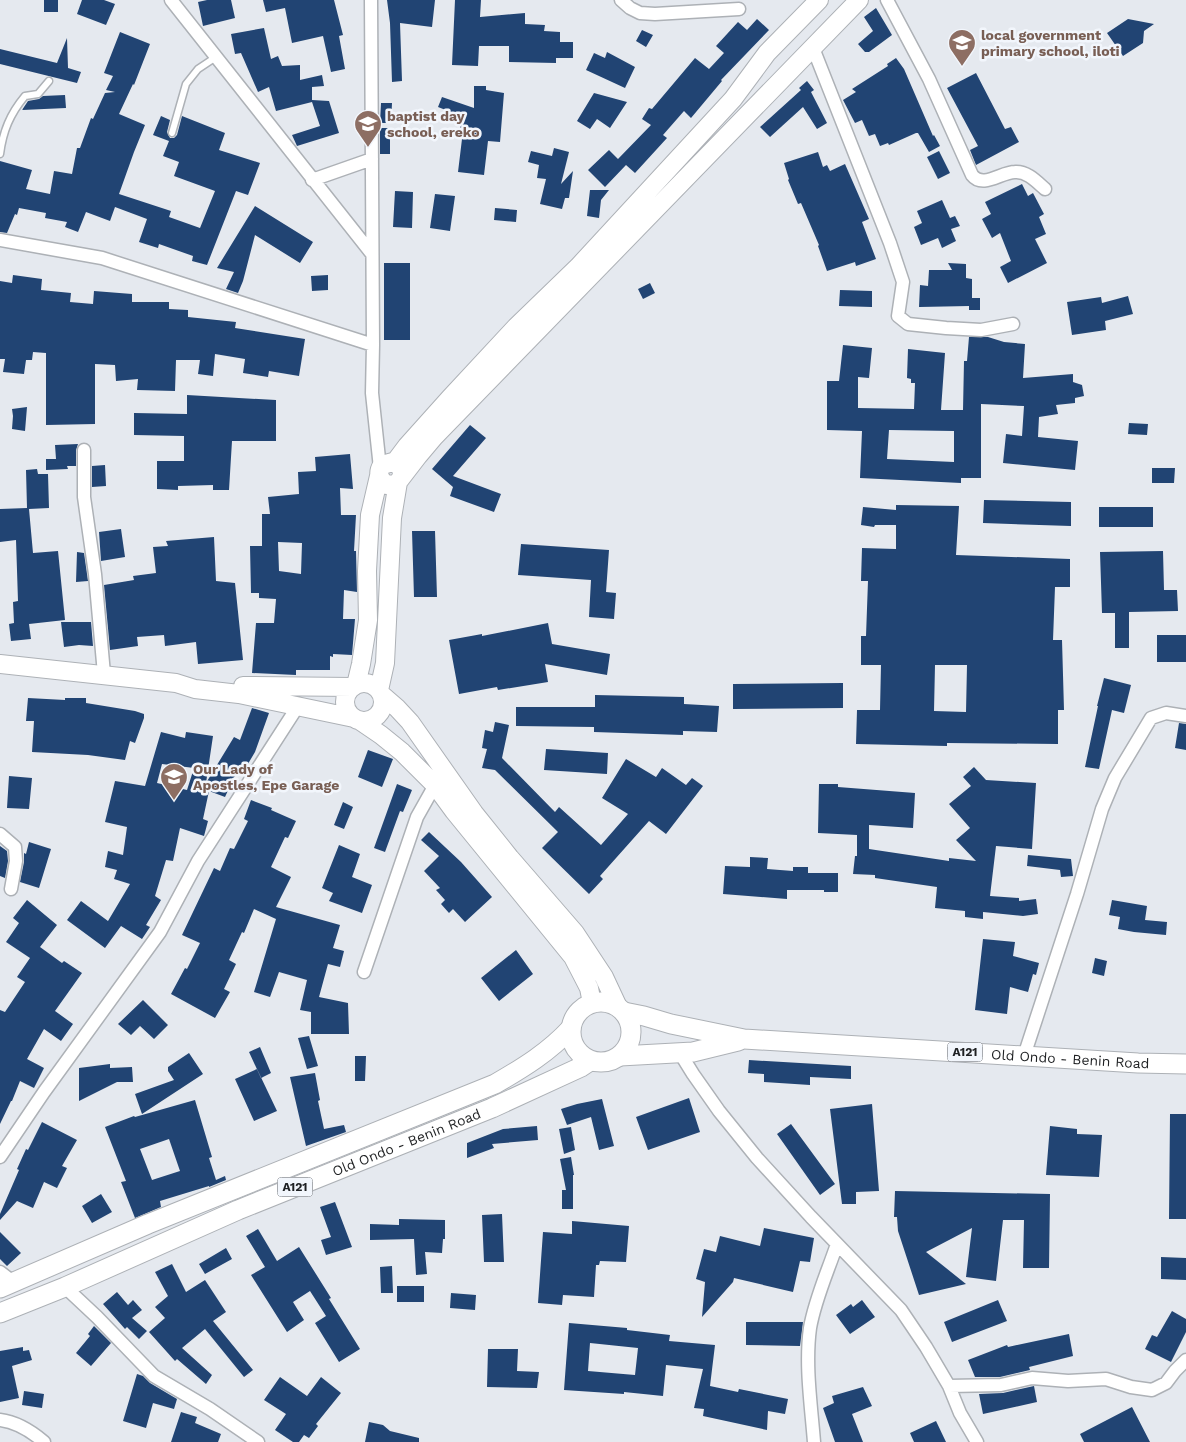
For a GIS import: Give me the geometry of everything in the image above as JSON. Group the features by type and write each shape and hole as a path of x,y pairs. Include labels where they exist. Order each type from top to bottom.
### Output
{"main road":[{"name":"Old Ondo - Benin Road","path":"4,1281 495,1084 524,1068 558,1043 571,1028 578,1013 592,1003 610,1003 621,1009 671,1024 744,1039 1138,1064 1186,1064"},
{"path":"620,1056 627,1049 631,1040 632,1030 629,1020 621,1009"},
{"path":"571,1028 571,1038 575,1048 581,1056 590,1061"},
{"name":"Old Ondo - Benin Road","path":"0,1313 65,1287 238,1210 492,1108 581,1067 590,1061 606,1063 620,1056 693,1052 744,1039"}],"street":[{"path":"171,0 372,254"},
{"path":"0,664 176,683 195,689 239,694 365,720 376,716 382,707 380,693 385,663 392,518 391,473 372,393 371,0"},
{"path":"621,0 630,8 640,13 655,14 739,9"},
{"path":"592,1003 589,988 573,957 435,785 382,734 357,719 348,711 345,703 347,694 354,686 361,664 368,620 367,571 370,515 407,446 516,327 578,267 733,99 767,53 819,0"},
{"path":"391,473 434,437 860,0"},
{"path":"887,0 929,79 972,175 976,180 982,182 1016,171 1031,177 1045,189"},
{"path":"813,48 904,282 898,316 908,324 946,328 980,330 1013,324"},
{"path":"312,180 372,159"},
{"path":"0,240 102,258 373,345"},
{"path":"84,450 84,498 95,574 104,674"},
{"path":"176,683 192,682 260,687 354,686 368,684 397,708 410,722 486,828 575,933 604,977 621,1009"},
{"path":"0,1157 44,1092 160,932 198,861 298,706"},
{"path":"1024,1056 1077,894 1102,809 1115,778 1151,718 1166,713 1186,716"},
{"path":"364,972 417,817 435,785"},
{"path":"0,834 15,847 16,862 11,889"},
{"path":"680,1053 703,1089 757,1158 901,1310 949,1386 960,1413 977,1442"},
{"path":"814,1442 808,1370 810,1328 837,1244"},
{"path":"65,1287 154,1376 210,1409 258,1442"},
{"path":"949,1386 1001,1385 1032,1378 1068,1381 1106,1379 1131,1387 1152,1390 1166,1383 1174,1370 1186,1360"},
{"path":"0,1420 8,1421 30,1430 44,1442"}],"lane":[{"path":"172,133 186,84 198,70 216,58"},
{"path":"0,154 3,134 17,105 25,96 38,94 50,81"}],"building":[{"path":"44,0 58,0 58,12 44,12"},
{"path":"82,0 104,0 115,4 106,25 77,14"},
{"path":"231,0 235,18 203,26 198,2"},
{"path":"263,0 334,0 343,35 339,36 345,69 331,72 323,36 292,43 285,8 266,12"},
{"path":"387,0 435,0 432,27 400,23 402,81 392,82 390,23"},
{"path":"455,0 481,0 480,17 525,13 525,24 545,25 544,31 560,32 560,42 573,42 573,58 556,58 556,63 509,62 509,46 479,46 478,66 452,65"},
{"path":"876,8 892,35 869,52 865,52 858,44 873,31 864,17"},
{"path":"757,19 769,30 721,80 691,118 684,111 663,135 667,138 635,173 626,165 605,187 588,170 609,150 618,159 651,125 642,119 649,108 652,109 695,58 709,69 724,53 716,46 738,22 747,30"},
{"path":"1128,19 1154,24 1144,31 1143,43 1123,56 1107,33"},
{"path":"264,28 271,59 278,56 282,66 300,65 300,80 322,75 324,86 312,87 312,100 329,101 339,133 297,146 292,135 320,126 312,102 276,111 269,87 258,92 241,53 235,54 231,34"},
{"path":"642,30 653,35 646,47 636,41"},
{"path":"120,32 150,44 134,85 119,114 145,125 119,194 171,211 169,217 200,228 215,191 174,176 179,162 163,156 169,141 153,135 161,116 170,120 167,132 170,138 174,138 177,135 182,116 225,133 219,150 260,163 248,195 236,191 207,265 192,261 193,256 159,244 158,248 139,242 147,219 115,207 110,221 86,212 78,232 65,227 67,222 45,218 46,213 19,208 7,233 0,232 0,161 32,170 26,189 50,194 54,171 72,174 77,148 80,148 91,118 93,119 105,93 115,92 106,90 113,76 104,73"},
{"path":"67,38 68,68 81,72 77,83 0,64 0,49 57,63"},
{"path":"607,52 635,67 625,88 586,70 594,53 605,58"},
{"path":"896,58 904,69 933,136 940,146 929,152 918,133 889,145 888,143 880,146 875,134 869,136 862,120 855,123 843,100 856,92 852,89 888,66 887,64"},
{"path":"976,73 1005,129 1011,127 1019,142 976,165 970,150 978,146 947,88"},
{"path":"807,81 814,90 811,92 827,123 817,129 803,107 770,137 760,127 801,90 799,88"},
{"path":"474,86 486,86 486,90 504,93 500,142 488,141 484,175 458,172 462,139 460,138 461,116 438,107 442,97 474,108"},
{"path":"594,93 627,102 610,128 597,119 590,129 577,121"},
{"path":"65,95 66,108 22,110 28,101 39,99 43,96"},
{"path":"381,103 392,103 391,123 380,123"},
{"path":"380,128 390,128 390,154 380,154"},
{"path":"554,148 569,152 561,184 573,171 569,198 565,198 562,209 540,204 546,179 537,178 539,165 528,162 531,151 552,156"},
{"path":"939,151 950,173 938,179 927,157"},
{"path":"818,152 823,167 827,165 830,171 845,164 869,219 862,222 876,259 856,266 855,262 827,271 819,245 801,203 798,204 788,180 784,163"},
{"path":"1022,184 1028,196 1033,193 1044,214 1039,217 1046,234 1035,239 1047,263 1008,283 1000,267 1011,261 1000,233 992,238 982,219 991,214 985,202"},
{"path":"590,190 609,190 601,200 599,218 587,216"},
{"path":"395,191 413,192 412,228 393,227"},
{"path":"435,194 455,196 450,231 430,228"},
{"path":"942,200 950,218 955,216 960,226 951,229 956,241 942,248 938,238 921,245 914,227 922,223 917,211"},
{"path":"255,206 313,242 300,263 255,235 238,293 226,289 234,272 217,268"},
{"path":"495,208 517,210 516,222 494,220"},
{"path":"384,263 410,263 410,340 384,340"},
{"path":"948,263 966,264 966,278 972,279 972,298 980,298 980,310 969,310 969,306 919,307 920,285 928,286 929,270 952,270"},
{"path":"13,275 42,279 41,290 71,293 70,302 93,304 94,291 132,294 132,302 169,302 169,309 188,310 188,317 236,322 235,328 305,339 299,376 269,371 268,377 243,373 245,359 215,354 213,376 198,374 200,360 176,360 175,391 137,390 138,379 116,381 115,365 95,364 95,424 46,425 46,353 33,352 32,360 26,360 24,374 3,372 5,359 0,359 0,281 12,283"},
{"path":"328,275 328,290 312,291 311,276"},
{"path":"650,283 655,293 643,299 638,289"},
{"path":"840,290 872,291 872,307 839,306"},
{"path":"1128,296 1133,314 1105,321 1106,330 1072,335 1067,302 1101,297 1102,303"},
{"path":"969,337 988,337 1004,342 1025,344 1023,378 1073,374 1073,382 1082,385 1084,396 1075,398 1075,403 1056,405 1058,414 1039,417 1038,437 1078,441 1075,470 1003,463 1006,434 1022,436 1024,406 981,404 981,478 961,478 961,483 860,478 862,431 827,430 827,381 839,381 843,345 872,348 869,378 858,377 858,408 914,409 915,383 911,383 911,379 907,378 908,349 945,353 941,410 963,410 964,361 967,361","holes":["889,430 954,431 954,462 887,459"]},
{"path":"187,395 276,400 276,441 232,441 229,490 213,490 213,485 178,486 178,490 157,489 157,461 184,461 184,436 134,435 134,413 187,414"},
{"path":"27,407 25,431 12,429 12,409"},
{"path":"1129,423 1148,424 1147,435 1128,434"},
{"path":"470,425 486,438 453,476 501,494 494,512 450,496 453,487 432,469"},
{"path":"78,444 76,466 67,466 68,469 46,470 46,459 56,459 55,445"},
{"path":"350,454 353,489 340,488 341,515 356,515 354,551 356,551 357,592 344,590 343,619 355,619 352,655 333,654 333,657 330,656 330,670 296,670 296,675 252,673 256,623 274,623 276,599 259,598 259,593 251,593 250,546 262,546 262,514 270,514 268,497 299,494 298,472 316,471 315,457","holes":["278,542 302,543 301,574 279,571"]},
{"path":"105,465 106,486 92,487 92,466"},
{"path":"1152,468 1175,468 1174,483 1152,483"},
{"path":"37,469 38,474 48,474 49,508 29,509 33,553 58,551 65,620 29,624 31,639 11,641 9,624 14,623 13,602 18,601 16,540 0,542 0,509 27,508 26,470"},
{"path":"984,500 1071,502 1071,526 983,523"},
{"path":"896,505 959,506 956,555 1070,559 1070,587 1055,587 1053,640 1062,640 1064,710 1058,710 1058,744 947,743 947,746 856,744 857,710 880,710 881,665 861,665 861,636 866,636 868,581 861,581 862,548 896,549 896,525 875,525 874,527 861,525 863,507 896,510","holes":["935,665 967,665 966,712 934,711"]},
{"path":"1099,507 1153,507 1153,527 1099,527"},
{"path":"121,529 125,557 101,561 99,532"},
{"path":"412,531 435,531 437,597 414,597"},
{"path":"214,537 216,581 235,583 243,660 198,664 196,642 165,646 164,635 137,637 138,646 110,650 104,585 134,580 133,576 156,573 153,547 168,546 166,541"},
{"path":"521,544 609,550 606,592 616,593 614,619 589,617 591,580 518,575"},
{"path":"1163,551 1164,590 1177,590 1178,611 1129,612 1129,648 1115,648 1115,613 1102,613 1100,552"},
{"path":"77,552 84,553 88,581 76,582"},
{"path":"61,622 91,622 93,646 64,647"},
{"path":"548,623 552,644 610,654 607,675 545,664 548,682 498,690 497,687 459,694 449,640 482,634 482,636"},
{"path":"1157,635 1186,635 1186,662 1157,662"},
{"path":"1104,678 1131,685 1124,713 1112,710 1099,769 1085,767"},
{"path":"843,683 843,708 733,709 733,684"},
{"path":"595,695 684,697 684,704 719,706 717,732 683,731 683,735 594,732 594,727 516,726 516,707 595,707"},
{"path":"28,698 65,700 65,698 86,698 86,703 135,711 144,714 144,718 135,743 130,741 125,760 88,755 32,752 34,721 26,721"},
{"path":"252,708 269,713 255,752 242,774 237,771 225,797 209,791 203,819 208,821 204,836 180,828 173,861 166,860 155,896 161,900 146,925 150,927 142,939 121,926 105,948 67,920 81,901 108,921 130,884 114,879 117,870 105,867 108,851 123,855 127,827 105,822 115,781 145,786 161,732 185,738 186,732 213,736 206,783 234,737 240,740","holes":["162,764 194,768 187,790 157,783"]},
{"path":"495,722 509,725 502,758 555,812 559,807 601,845 628,814 602,798 626,759 656,777 662,768 686,785 692,778 703,786 666,834 649,821 600,876 603,879 589,894 542,848 558,832 495,770 482,768 487,749 482,748 485,730 493,732"},
{"path":"1179,723 1186,724 1186,750 1175,748"},
{"path":"546,749 608,753 607,774 544,770"},
{"path":"368,750 393,759 382,787 358,777"},
{"path":"974,767 986,780 1036,783 1032,849 996,846 990,896 1019,898 1019,901 1036,899 1038,914 1023,916 983,912 983,919 965,917 965,911 935,908 937,887 875,878 875,875 853,874 855,856 857,856 857,835 818,833 819,784 838,784 838,787 915,793 913,828 869,825 869,849 949,861 949,858 976,861 956,840 970,828 949,804 971,786 963,777"},
{"path":"9,776 32,778 29,809 7,808"},
{"path":"397,784 412,790 403,812 400,811 385,852 374,848"},
{"path":"251,800 272,808 271,810 296,821 288,838 285,837 271,867 291,877 276,907 340,925 333,948 344,951 340,967 328,964 319,997 348,1003 349,1034 311,1034 311,1012 300,1010 307,980 279,972 270,997 254,992 276,919 254,909 244,933 242,932 229,960 236,964 224,989 230,992 215,1018 171,994 185,968 187,969 200,943 182,935 214,868 220,871 230,848 234,849 248,821 244,819"},
{"path":"343,802 353,807 344,829 334,825"},
{"path":"429,832 461,862 492,897 465,922 453,909 449,913 441,904 445,900 436,890 440,888 424,871 439,856 421,840"},
{"path":"29,842 51,849 39,888 20,882 24,853 26,854"},
{"path":"339,845 360,854 352,877 372,885 362,913 329,901 333,893 322,888"},
{"path":"0,846 7,851 8,861 5,878 0,876"},
{"path":"1028,855 1071,859 1073,876 1061,877 1060,870 1027,866"},
{"path":"750,857 768,858 767,869 793,871 793,867 808,867 808,873 838,873 838,892 787,890 787,899 723,894 725,866 750,867"},
{"path":"27,900 57,925 40,947 62,963 64,961 82,973 55,1011 73,1024 61,1041 44,1029 27,1059 44,1068 34,1088 20,1081 0,1124 0,1010 5,1012 25,982 17,977 30,958 6,942 19,923 13,918"},
{"path":"1112,900 1147,906 1145,920 1167,922 1166,935 1118,929 1120,917 1109,915"},
{"path":"983,939 1015,942 1013,956 1039,963 1036,975 1033,974 1028,992 1010,987 1007,1014 975,1010"},
{"path":"516,950 533,974 499,1001 481,978"},
{"path":"1095,958 1107,961 1104,976 1092,973"},
{"path":"143,1000 168,1025 154,1039 140,1026 131,1035 118,1024"},
{"path":"309,1036 318,1066 307,1069 298,1038"},
{"path":"260,1047 271,1073 261,1078 249,1052"},
{"path":"189,1053 203,1074 142,1114 135,1094 174,1080 168,1071 168,1067"},
{"path":"355,1056 366,1056 365,1081 355,1081"},
{"path":"749,1060 851,1066 851,1079 810,1077 810,1085 764,1082 764,1074 748,1073"},
{"path":"110,1064 110,1068 132,1067 133,1082 117,1082 79,1101 79,1068"},
{"path":"257,1069 277,1111 254,1121 235,1079"},
{"path":"315,1073 324,1129 344,1125 346,1132 306,1146 290,1077"},
{"path":"689,1098 700,1132 648,1150 636,1117"},
{"path":"602,1099 614,1146 599,1150 591,1117 567,1125 561,1109"},
{"path":"195,1100 212,1157 209,1158 216,1180 225,1176 226,1180 209,1187 160,1201 161,1207 135,1218 121,1182 126,1181 105,1127","holes":["169,1139 180,1171 152,1180 140,1149"]},
{"path":"872,1104 879,1191 856,1192 856,1204 842,1204 830,1109"},
{"path":"1170,1114 1186,1114 1186,1219 1169,1219"},
{"path":"42,1122 77,1140 62,1166 67,1168 57,1188 44,1182 33,1208 17,1201 0,1220 0,1214 19,1170 17,1169"},
{"path":"791,1124 835,1184 820,1195 777,1134"},
{"path":"537,1126 538,1140 492,1144 494,1148 467,1158 467,1143 503,1129"},
{"path":"1050,1126 1077,1129 1077,1134 1102,1135 1099,1177 1046,1175"},
{"path":"571,1127 575,1150 564,1154 559,1129"},
{"path":"571,1157 574,1175 573,1209 562,1209 562,1190 566,1190 560,1159"},
{"path":"895,1191 1050,1194 1049,1268 1023,1268 1024,1220 1003,1220 996,1281 966,1277 972,1228 926,1252 966,1284 919,1295 898,1231 897,1217 894,1217"},
{"path":"101,1194 112,1212 92,1223 82,1206"},
{"path":"335,1202 352,1247 326,1255 321,1240 331,1237 320,1207"},
{"path":"502,1214 504,1262 484,1262 482,1215"},
{"path":"399,1219 445,1220 445,1239 443,1239 442,1253 425,1252 427,1274 416,1275 414,1239 370,1240 370,1224 399,1225"},
{"path":"572,1221 629,1226 626,1262 600,1261 599,1265 596,1265 594,1297 563,1295 562,1305 538,1303 543,1232 572,1234"},
{"path":"764,1228 814,1238 810,1262 800,1261 793,1292 734,1278 733,1282 702,1317 705,1282 696,1279 704,1249 716,1252 720,1236 760,1246"},
{"path":"258,1229 277,1261 299,1247 360,1349 339,1362 315,1323 326,1316 310,1291 293,1302 304,1320 287,1332 251,1275 265,1267 246,1236"},
{"path":"0,1232 21,1253 7,1266 0,1259"},
{"path":"226,1248 232,1259 205,1274 199,1264"},
{"path":"1161,1257 1186,1258 1186,1280 1161,1279"},
{"path":"172,1264 186,1292 205,1280 226,1312 213,1321 253,1370 244,1377 205,1329 182,1348 212,1375 206,1384 177,1359 175,1361 149,1332 165,1318 155,1307 168,1296 155,1272"},
{"path":"392,1266 393,1293 381,1293 380,1267"},
{"path":"397,1286 424,1286 424,1302 397,1302"},
{"path":"117,1292 128,1305 133,1300 142,1310 132,1318 147,1331 139,1339 127,1327 125,1329 103,1304"},
{"path":"451,1293 476,1295 475,1310 450,1308"},
{"path":"862,1300 875,1317 850,1334 836,1315 851,1304 853,1307"},
{"path":"998,1300 1007,1321 952,1342 944,1322"},
{"path":"1172,1311 1186,1319 1186,1332 1171,1362 1145,1349 1152,1335 1157,1337"},
{"path":"746,1322 803,1322 800,1346 746,1345"},
{"path":"569,1323 627,1328 627,1330 670,1335 669,1341 715,1345 710,1386 738,1392 739,1389 788,1399 785,1414 768,1411 767,1430 703,1416 704,1409 694,1408 703,1369 666,1365 663,1396 624,1392 624,1394 564,1390","holes":["590,1343 638,1348 635,1375 588,1371"]},
{"path":"94,1326 111,1343 91,1366 76,1353 90,1336 88,1334"},
{"path":"1069,1334 1073,1356 1029,1367 1030,1370 1000,1377 975,1377 968,1360 1007,1345 1008,1347"},
{"path":"23,1347 23,1351 29,1350 32,1360 12,1366 19,1398 0,1402 0,1351"},
{"path":"488,1349 518,1349 517,1371 539,1372 537,1388 487,1387"},
{"path":"137,1374 177,1399 174,1409 153,1403 146,1428 123,1421"},
{"path":"280,1377 307,1396 321,1377 341,1393 316,1424 318,1426 309,1438 304,1435 299,1442 293,1442 275,1430 286,1414 264,1400"},
{"path":"1034,1386 1037,1402 983,1414 979,1394 1003,1393"},
{"path":"863,1387 872,1406 852,1414 863,1442 835,1442 823,1408 834,1403 832,1396"},
{"path":"24,1391 44,1394 42,1408 22,1405"},
{"path":"1132,1407 1150,1442 1084,1442 1080,1434"},
{"path":"181,1412 197,1417 195,1423 221,1434 218,1442 171,1442"},
{"path":"936,1421 946,1442 914,1442 910,1433"},
{"path":"369,1422 383,1425 390,1431 419,1438 419,1442 365,1442"}],"place":[{"name":"local government primary school, iloti","path":"962,67"},
{"name":"baptist day school, ereko","path":"368,148"},
{"name":"Our Lady of Apostles, Epe Garage","path":"174,801"}]}
